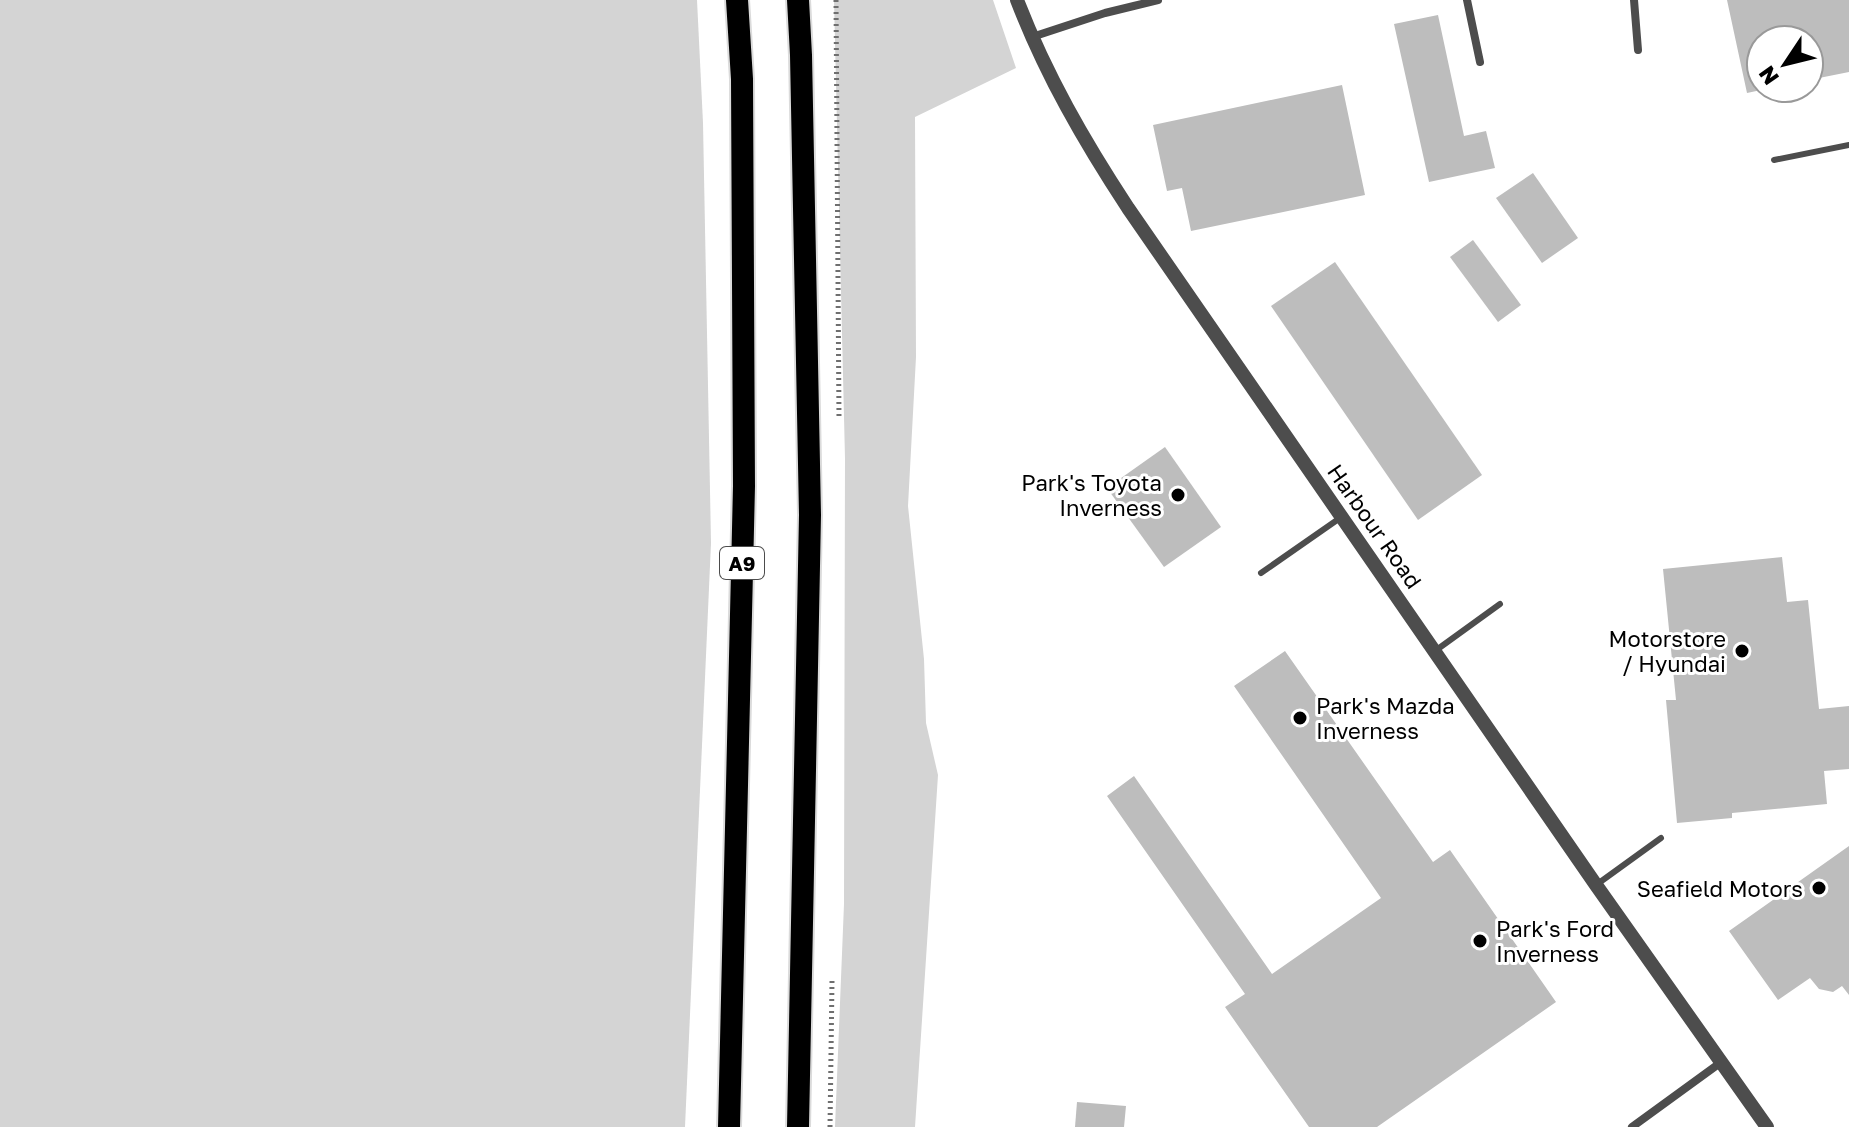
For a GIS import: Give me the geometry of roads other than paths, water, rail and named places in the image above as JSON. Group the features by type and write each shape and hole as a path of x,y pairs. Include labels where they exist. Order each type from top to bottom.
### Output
{"highway":[{"name":"A9","path":"729,1127 744,486 742,79 737,0"},
{"path":"798,0 810,515 798,1127"}],"street":[{"name":"Harbour Road","path":"1017,0 1074,122 1100,166 1596,885 1767,1127"},
{"path":"1032,37 1143,1 1158,0"},
{"path":"1467,0 1480,62"},
{"path":"1634,0 1638,50"},
{"path":"1632,1127 1720,1063"}],"lane":[{"path":"1774,160 1849,145"},
{"path":"1261,573 1342,517"},
{"path":"1434,651 1500,604"},
{"path":"1596,885 1661,838"}],"place":[{"name":"Park's Toyota Inverness","path":"1178,495"},
{"name":"Motorstore / Hyundai","path":"1742,651"},
{"name":"Park's Mazda Inverness","path":"1300,718"},
{"name":"Seafield Motors","path":"1819,888"},
{"name":"Park's Ford Inverness","path":"1480,941"}]}
